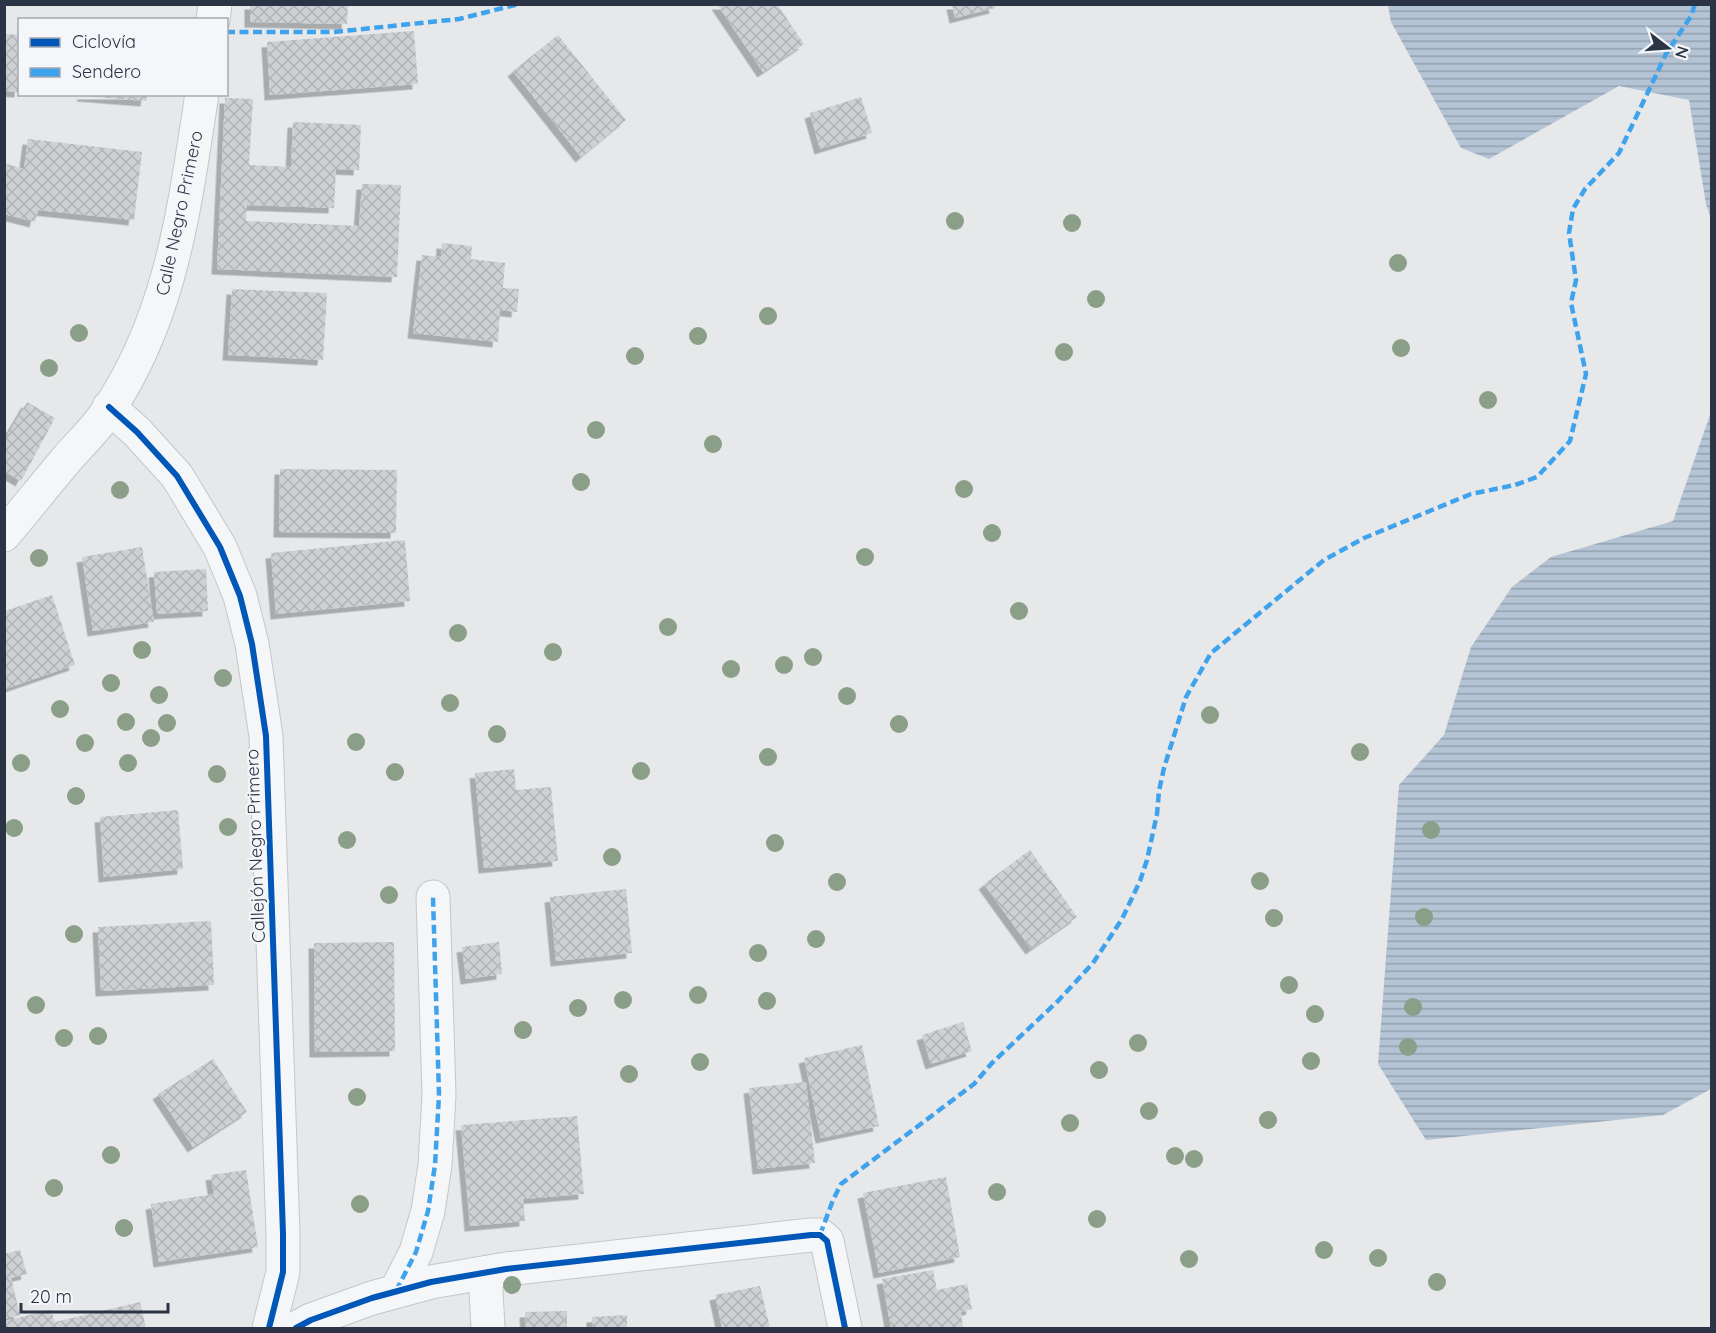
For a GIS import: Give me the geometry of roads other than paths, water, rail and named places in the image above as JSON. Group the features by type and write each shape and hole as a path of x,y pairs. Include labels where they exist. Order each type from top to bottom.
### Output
{"street":[{"name":"Calle Negro Primero","path":"4,535 105,415 133,369 157,316 172,265 186,199 202,96"},
{"name":"Callejón Negro Primero","path":"109,407 137,432 177,476 220,547 240,596 252,644 266,736 283,1234 283,1272 268,1329"},
{"path":"396,1291 419,1242 428,1211 435,1165 439,1095 433,897"},
{"path":"296,1329 311,1320 430,1282 506,1269 820,1235 827,1240 845,1329"},
{"path":"485,1273 488,1329"}],"water":[{"path":"1388,5 1711,5 1711,219 1706,204 1689,100 1619,86 1489,159 1461,148 1391,22"},
{"path":"1711,412 1711,1089 1663,1115 1426,1140 1378,1064 1399,785 1444,735 1471,647 1512,587 1551,557 1673,521"}]}
